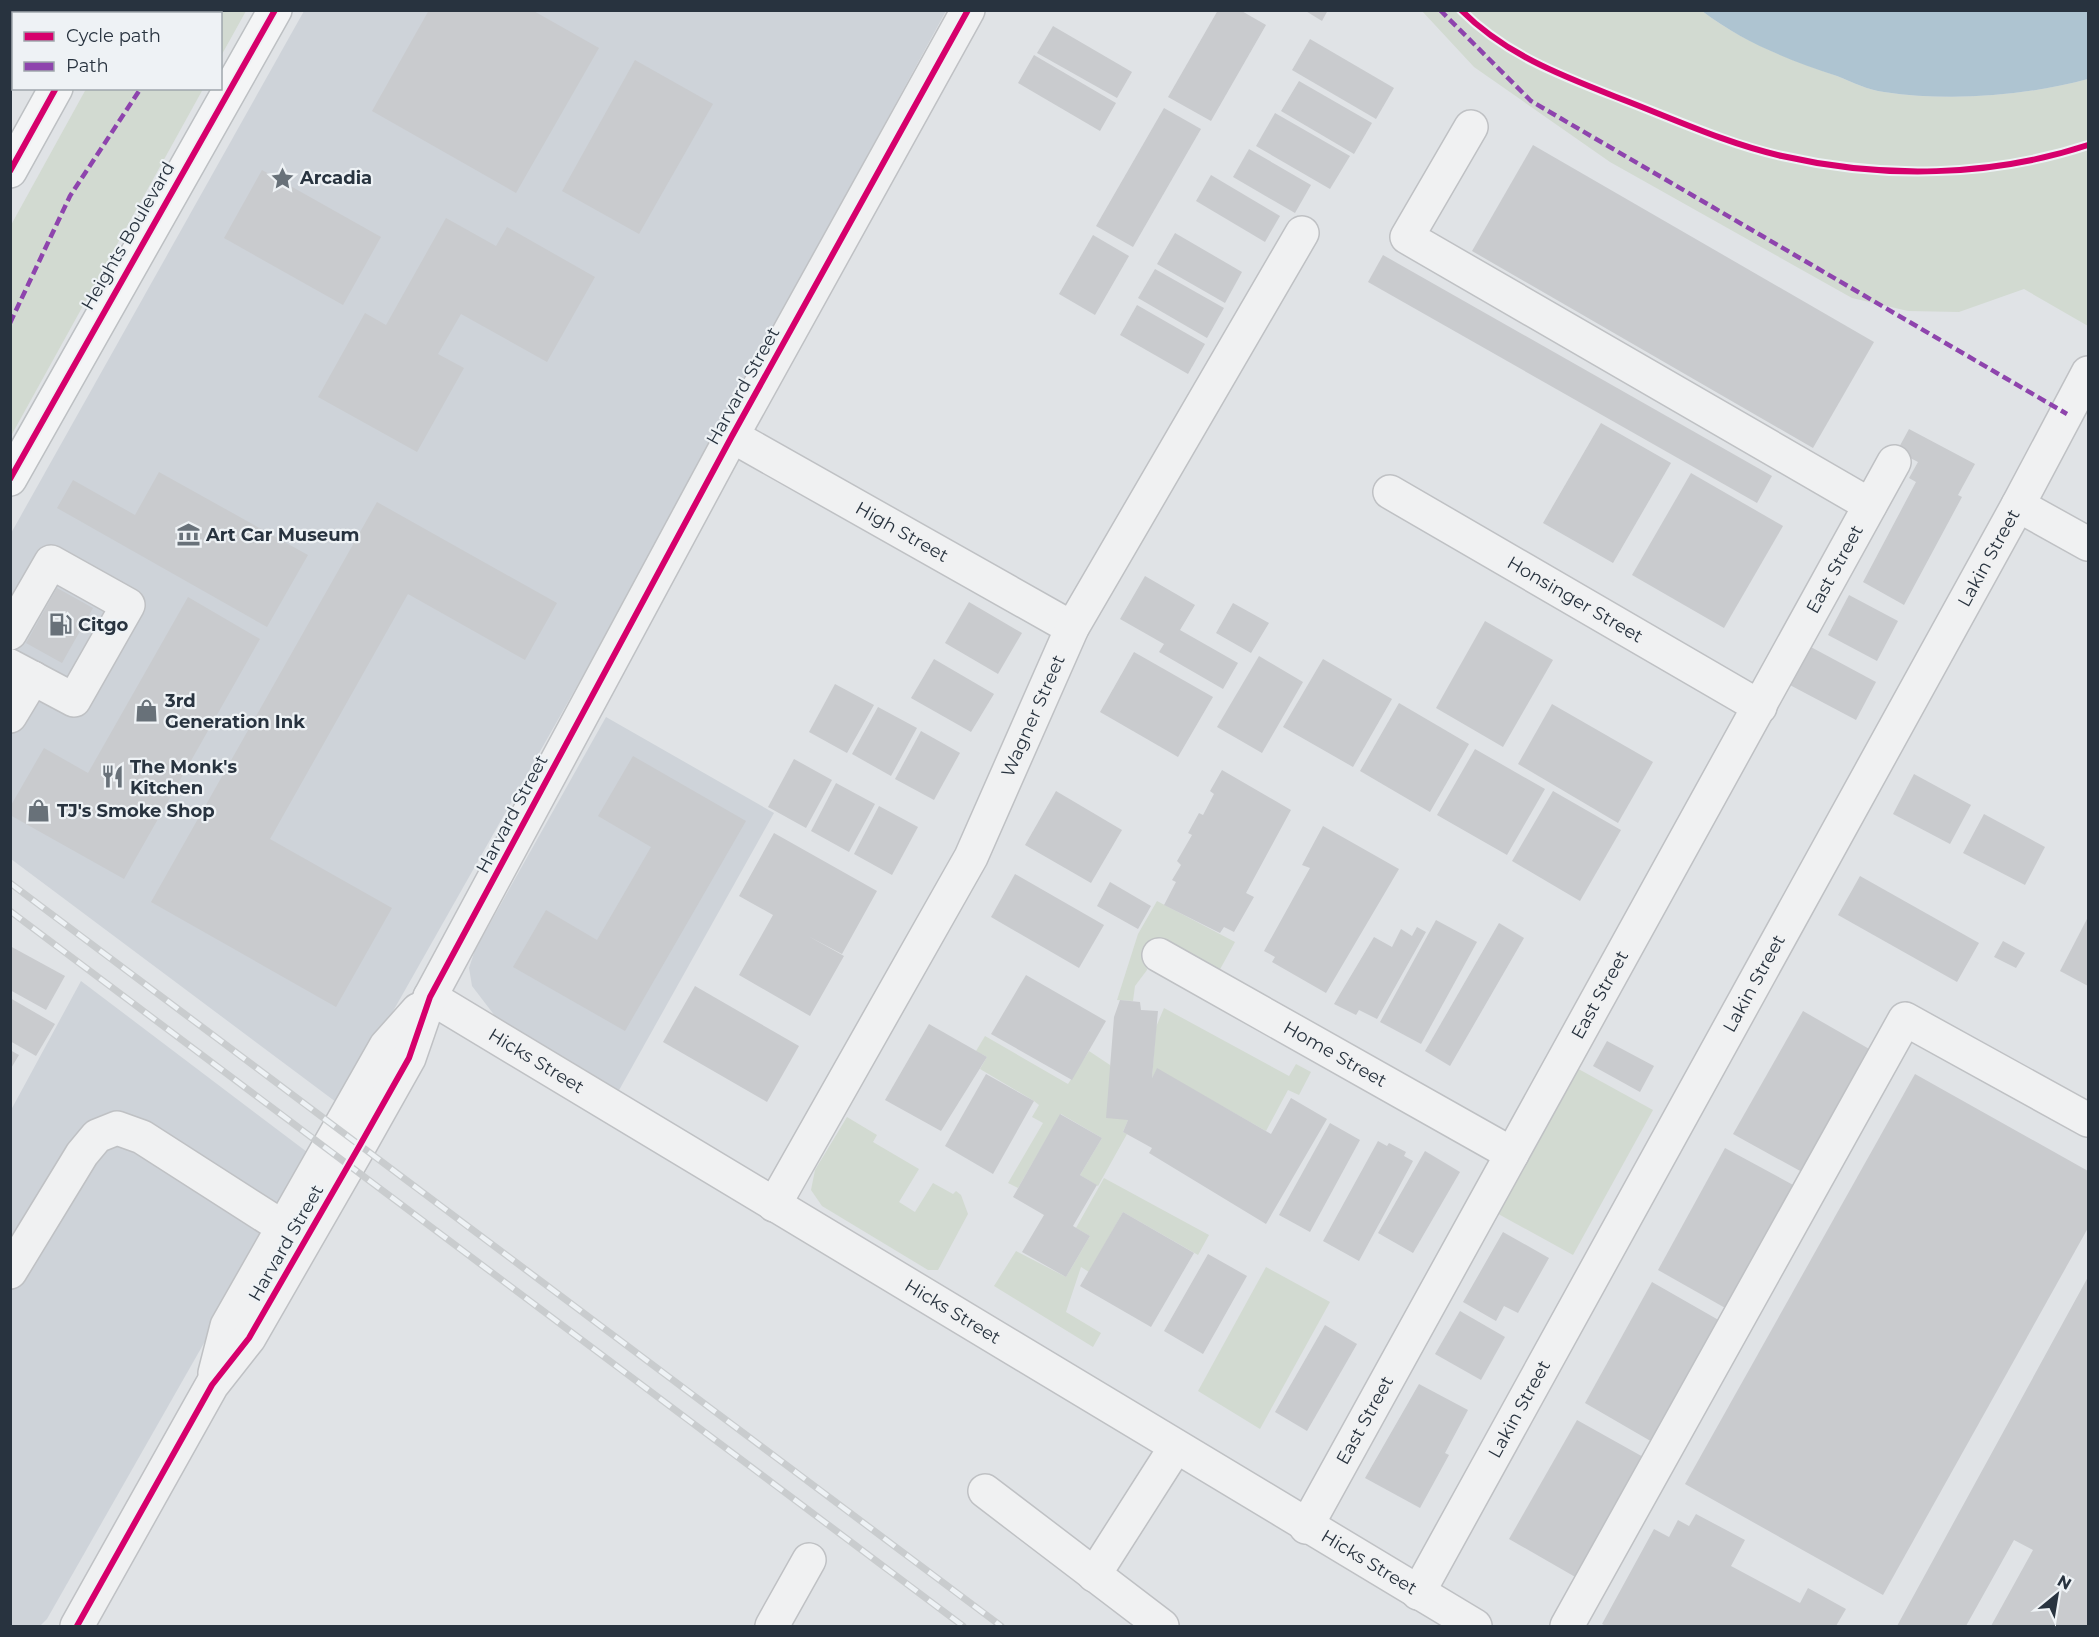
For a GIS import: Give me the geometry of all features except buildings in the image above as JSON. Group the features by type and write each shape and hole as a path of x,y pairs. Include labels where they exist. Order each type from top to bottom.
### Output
{"main road":[{"name":"Heights Boulevard","path":"10,478 274,10"},
{"path":"10,171 55,90"}],"street":[{"name":"Harvard Street","path":"77,1626 212,1385 249,1338 366,1136 409,1058 430,997 732,436 968,10"},
{"path":"1471,127 1407,237 1870,505"},
{"name":"Wagner Street","path":"774,1205 971,856 1072,628 1302,233"},
{"name":"Lakin Street","path":"1418,1593 2018,505 2088,373"},
{"name":"High Street","path":"732,436 1072,628"},
{"name":"East Street","path":"1306,1527 1894,462"},
{"name":"Honsinger Street","path":"1390,492 1760,707"},
{"path":"2018,505 2088,544"},
{"path":"10,716 22,672 74,700 128,605 51,562 13,621"},
{"name":"Home Street","path":"1159,955 1512,1154"},
{"name":"Harvard Street","path":"212,1385 227,1326 386,1046 430,997"},
{"name":"Hicks Street","path":"430,997 1306,1527 1475,1626"},
{"path":"1567,1626 1905,1019 2085,1115"},
{"path":"10,1272 82,1154 97,1136 117,1128 142,1137 284,1228"},
{"path":"1094,1575 1175,1448"},
{"path":"985,1491 1162,1626"},
{"path":"772,1626 809,1560"}],"shaded area":[{"path":"129,10 246,10 222,54 222,12 128,12"},
{"path":"304,11 946,11 624,603 340,1105 11,859 10,535"},
{"path":"1422,11 1702,11 1750,41 1784,56 1872,90 1909,95 1987,96 2039,90 2088,79 2088,326 2024,289 1959,312 1908,311 1852,298 1610,162 1474,67"},
{"path":"85,90 202,90 11,436 11,225"},
{"path":"606,717 774,813 618,1092 495,1016 472,986 469,968 475,950"},
{"path":"1157,901 1235,942 1218,973 1146,960 1147,970 1135,986 1133,1001 1117,1000 1138,934"},
{"path":"81,981 311,1155 47,1619 40,1626 11,1626 11,1110"},
{"path":"1164,1008 1289,1076 1296,1064 1311,1072 1299,1095 1288,1090 1266,1131 1157,1069 1152,1078 1156,1027"},
{"path":"985,1036 1068,1084 1089,1051 1110,1065 1128,1120 1123,1132 1127,1134 1098,1186 1080,1175 1102,1138 1061,1114 1018,1188 1008,1183 1043,1123 1032,1117 1039,1105 980,1069 987,1057 976,1051"},
{"path":"1573,1066 1653,1110 1573,1255 1493,1211"},
{"path":"847,1117 877,1135 873,1142 919,1169 899,1202 915,1212 933,1183 953,1194 956,1191 961,1195 968,1214 938,1270 928,1270 822,1206 811,1190 815,1170"},
{"path":"1104,1178 1209,1235 1198,1255 1123,1212 1089,1272 1081,1267 1066,1312 1101,1333 1093,1347 994,1286 1016,1251 1066,1277 1090,1236 1076,1228"},
{"path":"1266,1267 1330,1302 1260,1429 1198,1391"}],"water":[{"path":"1702,11 2088,11 2088,79 2039,90 1987,96 1935,97 1878,91 1766,49"}],"railway":[{"path":"10,883 1001,1626"},
{"path":"10,911 963,1626"}],"marked path":[{"path":"1440,10 1531,101 2067,414"},
{"path":"10,323 70,196 140,90"}],"cycle path":[{"path":"10,479 275,10"},
{"path":"77,1626 212,1385 249,1338 409,1058 430,997 732,436 968,10"},
{"path":"1461,10 1517,53 1559,74 1702,131 1782,156 1859,168 1936,171 1975,169 2013,163 2051,156 2088,145"},
{"path":"10,171 55,90"}],"place":[{"name":"Arcadia","path":"282,178"},
{"name":"Art Car Museum","path":"188,535"},
{"name":"Citgo","path":"60,625"},
{"name":"3rd Generation Ink","path":"147,711"},
{"name":"The Monk's Kitchen","path":"112,777"},
{"name":"TJ's Smoke Shop","path":"39,811"}]}
